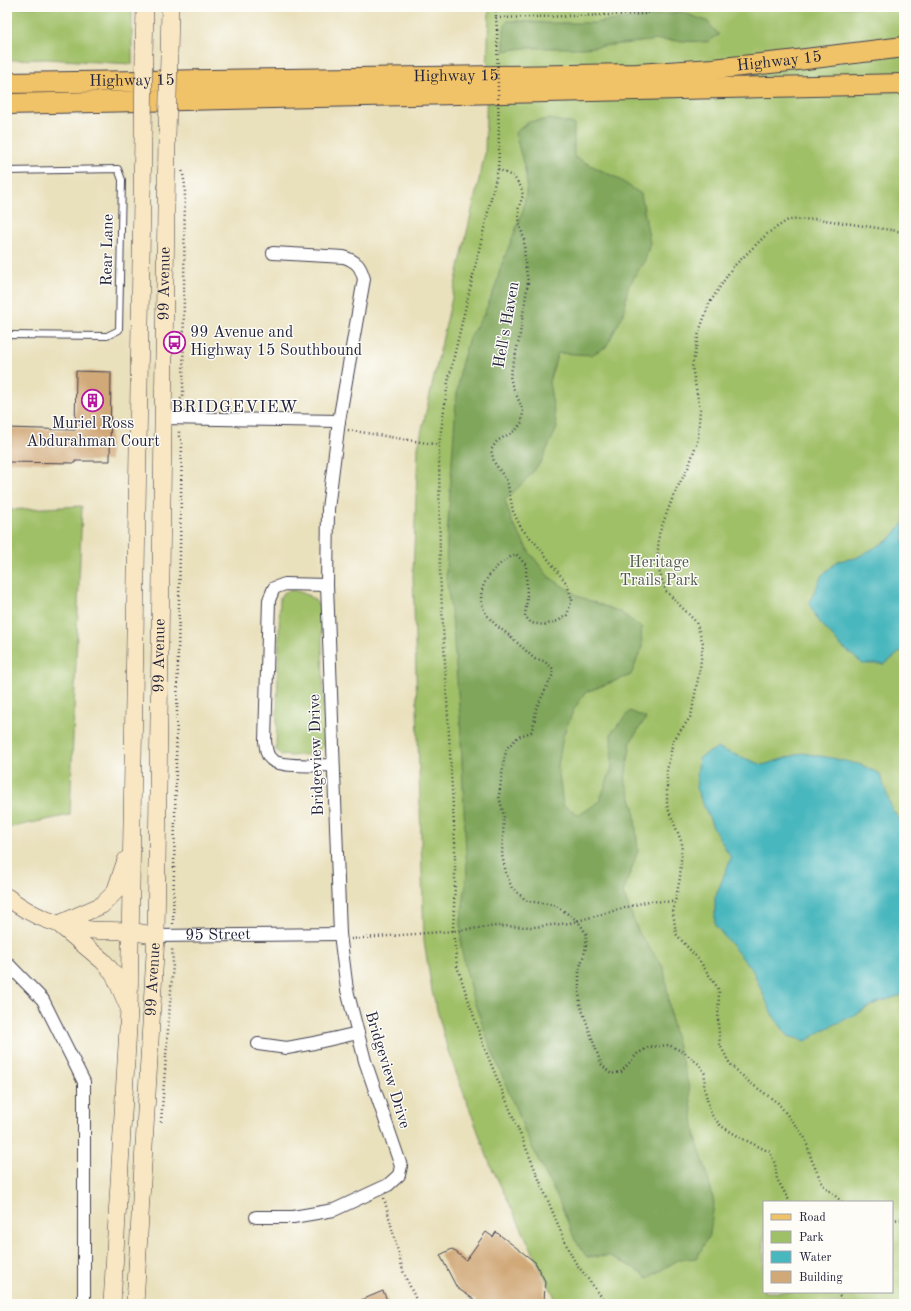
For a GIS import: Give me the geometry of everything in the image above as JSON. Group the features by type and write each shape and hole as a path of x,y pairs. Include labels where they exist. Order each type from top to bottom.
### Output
{"main road":[{"name":"99 Avenue","path":"112,1304 129,1010 144,136 144,7"},
{"name":"99 Avenue","path":"135,1304 156,936 170,7"},
{"name":"Highway 15","path":"7,83 637,74 713,69 904,47"},
{"path":"7,71 70,82"},
{"name":"Highway 15","path":"7,104 904,84"},
{"path":"129,1010 114,974 104,961 58,924 102,905 115,892 131,842"},
{"name":"95 Street","path":"7,897 22,909 58,924 92,930 130,931 156,936"}],"street":[{"name":"Bridgeview Drive","path":"256,1217 293,1217 334,1210 380,1189 393,1181 398,1175 401,1166 365,1061 347,990 340,938 333,765 328,585 328,509 339,424 364,278 361,269 354,261 344,257 273,253"},
{"path":"163,418 339,424"},
{"path":"328,585 284,584 274,588 269,600 266,741 267,752 271,759 282,765 333,765"},
{"name":"95 Street","path":"156,936 340,938"},
{"path":"7,962 43,1000 84,1082 84,1304"},
{"path":"258,1044 287,1048 314,1044 358,1033"}],"lane":[{"name":"Rear Lane","path":"7,171 118,169 122,180 119,330 107,336 7,335"}],"path":[{"path":"496,7 500,149 498,169 448,382 438,444 440,572 455,844 453,931 457,966 487,1055 566,1244 576,1262 607,1304"},
{"path":"496,18 645,14 662,7"},
{"path":"180,162 185,185 183,395 180,400"},
{"name":"Hell's Haven","path":"498,169 514,178 521,187 523,195 518,210 520,226 524,239 524,257 528,282 519,340 510,376 512,385 523,410 522,422 516,430 497,441 491,450 494,462 507,481 514,511 521,528 538,546 568,584 572,600 567,615 558,621 544,625 531,623 525,616 527,599 526,565 516,554 507,558 489,576 484,582 480,597 484,610 492,622 535,659 544,662 552,668 553,674 536,709 531,732 518,737 507,748 504,760 499,796 504,816 502,855 506,873 512,888 527,901 555,905 578,921 587,935 585,951 579,970 580,1004 601,1064 612,1074 621,1072 637,1054 649,1047 668,1045 685,1053 700,1065 705,1074 704,1087 711,1114 726,1129 770,1152 775,1164 777,1179 789,1201"},
{"path":"841,1201 823,1186 812,1161 805,1138 778,1103 749,1082 730,1064 720,1045 718,1023 719,990 699,960 676,934 672,912 680,878 682,843 667,806 667,771 673,741 691,716 703,643 696,622 666,591 657,565 659,534 674,494 689,466 698,439 700,409 692,367 699,332 709,304 732,268 768,233 788,220 818,219 904,232"},
{"path":"339,424 438,444"},
{"path":"174,912 182,442 179,436"},
{"path":"340,938 453,931 497,926 534,927 570,923 649,901 675,902"},
{"path":"380,1189 403,1271 418,1304"},
{"path":"893,1220 904,1219"},
{"path":"838,1293 843,1304"}],"green space":[{"path":"7,7 132,7 132,64 46,59 7,60"},
{"name":"Heritage Trails Park","path":"489,7 904,7 904,1304 558,1304 490,1164 448,1051 432,991 424,941 413,573 418,447 485,153"},
{"path":"681,12 707,21 719,35 707,42 659,40 584,48 524,48 504,51 504,29 507,21 592,23"},
{"path":"550,119 574,124 574,157 617,178 641,194 650,243 645,260 628,287 623,315 606,347 591,355 558,353 549,382 557,428 541,462 524,482 505,500 512,522 530,553 549,577 580,597 620,612 641,627 642,647 631,675 586,692 574,709 563,736 558,766 563,805 579,815 599,802 612,768 611,733 630,711 646,718 631,741 625,780 634,807 638,851 623,893 639,933 664,968 672,1024 689,1087 696,1139 707,1173 714,1203 710,1233 697,1258 678,1260 648,1278 632,1267 610,1256 587,1257 575,1240 560,1203 528,1139 492,1051 472,996 461,948 461,919 467,876 460,718 452,618 446,577 447,537 456,401 461,365 469,338 484,314 523,211 527,185 525,170 515,133 528,122"},
{"path":"82,506 70,815 7,828 7,510"},
{"path":"292,590 310,596 317,602 321,611 325,742 323,747 316,754 291,756 281,755 276,750 280,597 285,592"}],"water":[{"path":"904,522 904,649 885,664 863,664 841,646 818,620 809,603 822,575 838,561 856,558 890,539"},
{"path":"717,748 763,765 802,753 862,765 880,774 892,809 904,826 904,993 902,995 876,1003 825,1029 806,1041 788,1036 772,1014 753,971 715,925 715,898 731,858 713,827 696,788 699,758"}],"building":[{"name":"Muriel Ross Abdurahman Court","path":"76,371 111,372 110,461 75,461 75,463 7,462 7,428 75,430"},
{"path":"486,1232 493,1237 496,1232 535,1262 545,1281 544,1304 477,1304 475,1300 457,1288 440,1255 452,1249 466,1260"},
{"path":"383,1291 389,1304 352,1304"}],"place":[{"name":"99 Avenue and Highway 15 Southbound","path":"174,342"},
{"name":"Muriel Ross Abdurahman Court","path":"93,400"}],"district":[{"name":"BRIDGEVIEW","path":"235,407"}]}
